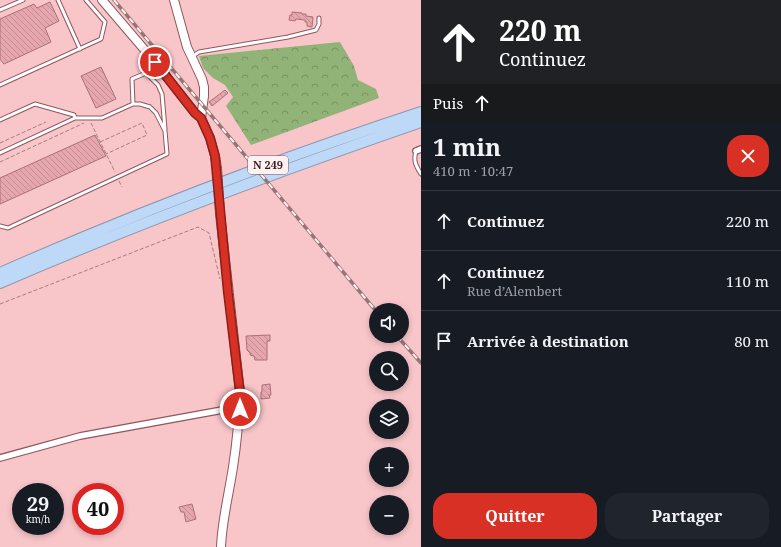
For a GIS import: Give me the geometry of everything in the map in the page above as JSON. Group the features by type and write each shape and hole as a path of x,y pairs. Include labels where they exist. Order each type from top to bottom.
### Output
{"highway":[{"name":"N 249","path":"0,273 52,250 244,174 320,146 421,112"},
{"name":"N 249","path":"0,283 232,189 421,122"},
{"name":"N 249","path":"0,266 41,250 52,250"}],"street":[{"path":"102,0 155,62 195,113 201,118 210,138 215,156 240,392 239,422 221,547"},
{"path":"174,0 187,47 202,79 204,87 201,118"},
{"path":"0,458 80,436 228,409 240,409"}],"lane":[{"path":"0,10 23,0"},
{"path":"58,0 80,49"},
{"path":"0,85 101,39 105,22 86,0"},
{"path":"191,57 199,52 288,37 316,30 319,24 319,18"},
{"path":"0,226 8,228 167,154 162,94 158,85 146,73 132,80 133,104"},
{"path":"0,120 35,104 74,115 76,118"},
{"path":"0,153 76,118 102,118 133,104 140,104 150,107 156,113 165,131"},
{"path":"418,150 414,157 421,174"}],"path":[{"path":"0,162 90,119 122,187"},
{"path":"0,143 46,122"},
{"path":"100,142 142,123 148,135 106,154"},
{"path":"0,304 198,227 209,233 220,282 228,285"}],"green space":[{"path":"340,42 354,66 358,80 376,89 379,98 251,145 226,106 233,97 225,85 213,78 203,68 199,56"}],"building":[{"path":"50,2 59,21 45,28 51,42 4,64 0,59 0,19 34,4 37,8"},
{"path":"292,12 302,13 306,14 306,16 313,17 312,27 307,26 307,22 305,22 305,20 289,20"},
{"path":"101,67 116,99 96,108 81,76"},
{"path":"225,90 228,93 212,106 209,102"},
{"path":"95,135 106,156 0,204 0,178"},
{"path":"270,335 270,341 267,341 267,360 255,360 254,356 250,355 247,350 246,336"},
{"path":"270,384 270,398 261,399 262,385"},
{"path":"192,504 196,519 186,522 184,512 181,512 179,507"}],"railway":[{"path":"114,0 369,303"},
{"path":"403,343 421,363"}],"route":[{"path":"155,62 195,113 201,118 213,147 217,168 228,293 240,392 240,409"}]}
